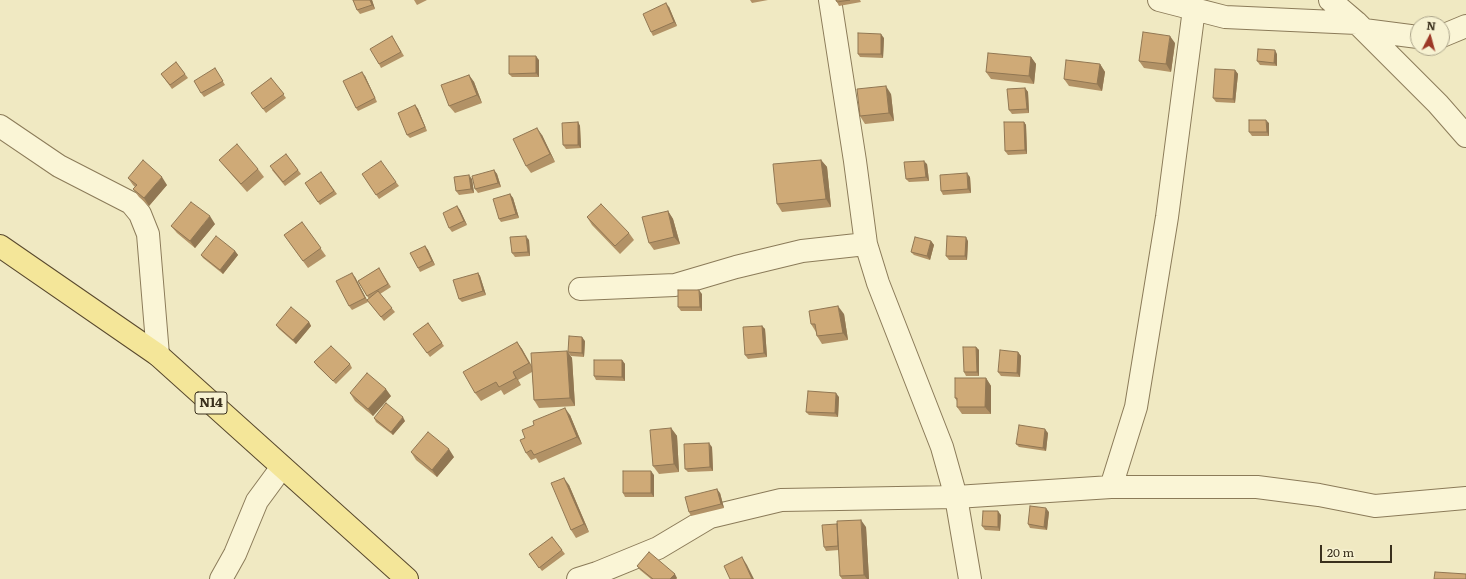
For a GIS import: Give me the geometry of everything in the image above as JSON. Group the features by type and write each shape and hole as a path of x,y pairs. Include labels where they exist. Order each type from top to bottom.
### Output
{"main road":[{"name":"N14","path":"0,246 158,355 407,579"}],"street":[{"path":"830,0 855,161 866,244 878,283 942,447 956,497 970,579"},
{"path":"1159,0 1225,17 1361,26 1410,35"},
{"path":"1330,0 1361,26 1438,104 1466,136"},
{"path":"1111,487 1136,407 1167,217 1194,9"},
{"path":"1450,33 1466,26"},
{"path":"0,126 59,166 131,203 140,214 148,234 158,355"},
{"path":"580,289 674,285 736,267 802,251 866,244"},
{"path":"221,579 235,554 257,501 282,467"},
{"path":"578,579 597,573 658,548 710,517 781,500 956,497 1111,487 1257,487 1319,494 1375,506 1466,498"}],"building":[{"path":"353,0 370,0 372,5 357,10"},
{"path":"836,0 850,0 837,2"},
{"path":"666,3 674,22 651,32 643,14"},
{"path":"1143,32 1170,36 1166,64 1139,61"},
{"path":"858,33 881,34 881,54 858,54"},
{"path":"392,36 401,52 379,64 370,49"},
{"path":"1258,49 1275,50 1274,63 1257,61"},
{"path":"988,53 1031,57 1029,76 986,72"},
{"path":"509,56 536,56 536,73 509,74"},
{"path":"1066,60 1100,64 1097,84 1064,79"},
{"path":"176,62 185,74 170,85 161,74"},
{"path":"215,68 223,81 201,93 194,81"},
{"path":"1215,69 1235,70 1233,99 1213,98"},
{"path":"362,72 375,98 356,108 343,81"},
{"path":"469,75 477,95 449,106 441,85"},
{"path":"271,78 284,94 263,109 251,93"},
{"path":"886,86 889,113 860,116 857,89"},
{"path":"1025,88 1027,109 1009,110 1007,89"},
{"path":"415,105 425,127 407,135 398,113"},
{"path":"1249,120 1266,120 1267,132 1249,132"},
{"path":"578,122 578,145 563,145 562,123"},
{"path":"1004,122 1024,122 1025,150 1005,151"},
{"path":"537,128 550,154 526,166 513,139"},
{"path":"237,144 258,169 241,184 219,160"},
{"path":"286,154 298,170 283,182 270,166"},
{"path":"143,160 162,177 144,198 133,189 137,185 128,178"},
{"path":"821,160 826,199 777,204 773,164"},
{"path":"381,161 396,182 376,195 362,174"},
{"path":"924,161 926,177 906,179 904,162"},
{"path":"494,170 498,183 475,189 472,176"},
{"path":"321,172 334,191 318,202 305,183"},
{"path":"967,173 968,189 941,191 940,175"},
{"path":"469,175 471,189 456,191 454,177"},
{"path":"510,194 516,214 499,219 493,199"},
{"path":"191,202 210,216 190,241 171,226"},
{"path":"601,204 629,233 615,246 587,217"},
{"path":"457,206 464,221 449,228 443,213"},
{"path":"668,211 674,237 649,243 642,217"},
{"path":"302,222 321,248 303,261 284,235"},
{"path":"216,236 235,251 220,270 201,255"},
{"path":"526,236 528,252 512,253 510,237"},
{"path":"947,236 966,237 965,256 946,256"},
{"path":"915,237 931,241 927,256 911,252"},
{"path":"425,246 432,261 418,268 410,253"},
{"path":"379,268 388,284 367,296 358,281"},
{"path":"352,273 365,298 349,306 336,281"},
{"path":"478,273 483,291 459,299 453,280"},
{"path":"678,290 699,290 700,307 678,307"},
{"path":"378,291 392,308 381,317 367,300"},
{"path":"838,306 843,333 817,336 815,324 811,324 809,311"},
{"path":"291,307 309,322 293,340 276,325"},
{"path":"428,323 442,343 427,353 413,334"},
{"path":"762,326 764,353 745,355 743,327"},
{"path":"569,336 582,337 582,353 568,352"},
{"path":"517,342 529,363 513,372 516,378 499,387 496,382 475,393 463,372"},
{"path":"331,346 350,364 333,381 314,362"},
{"path":"963,347 976,347 977,372 964,372"},
{"path":"1000,350 1018,352 1017,373 998,372"},
{"path":"567,351 570,398 534,400 531,353"},
{"path":"594,360 622,360 622,377 594,376"},
{"path":"367,373 386,389 368,409 350,393"},
{"path":"955,378 986,378 985,407 957,407 957,398 955,398"},
{"path":"808,391 836,393 835,413 806,412"},
{"path":"386,403 403,417 391,432 374,418"},
{"path":"565,408 577,437 534,455 531,450 526,453 520,440 525,438 522,430 534,425 533,421"},
{"path":"1019,425 1045,429 1043,448 1016,444"},
{"path":"671,428 674,464 653,466 650,430"},
{"path":"428,432 449,449 432,470 411,452"},
{"path":"709,443 710,467 685,469 684,444"},
{"path":"623,471 651,471 651,493 623,493"},
{"path":"564,478 584,524 571,530 551,483"},
{"path":"717,489 721,504 689,512 685,497"},
{"path":"1030,506 1046,508 1044,527 1028,524"},
{"path":"983,511 998,511 998,527 982,526"},
{"path":"861,520 864,575 840,576 837,521"},
{"path":"837,524 838,546 824,547 822,525"},
{"path":"552,537 562,550 539,568 529,554"},
{"path":"649,552 675,574 670,579 653,579 637,566"},
{"path":"742,557 752,579 730,579 724,566"},
{"path":"1435,572 1466,574 1466,579 1434,579"}]}
